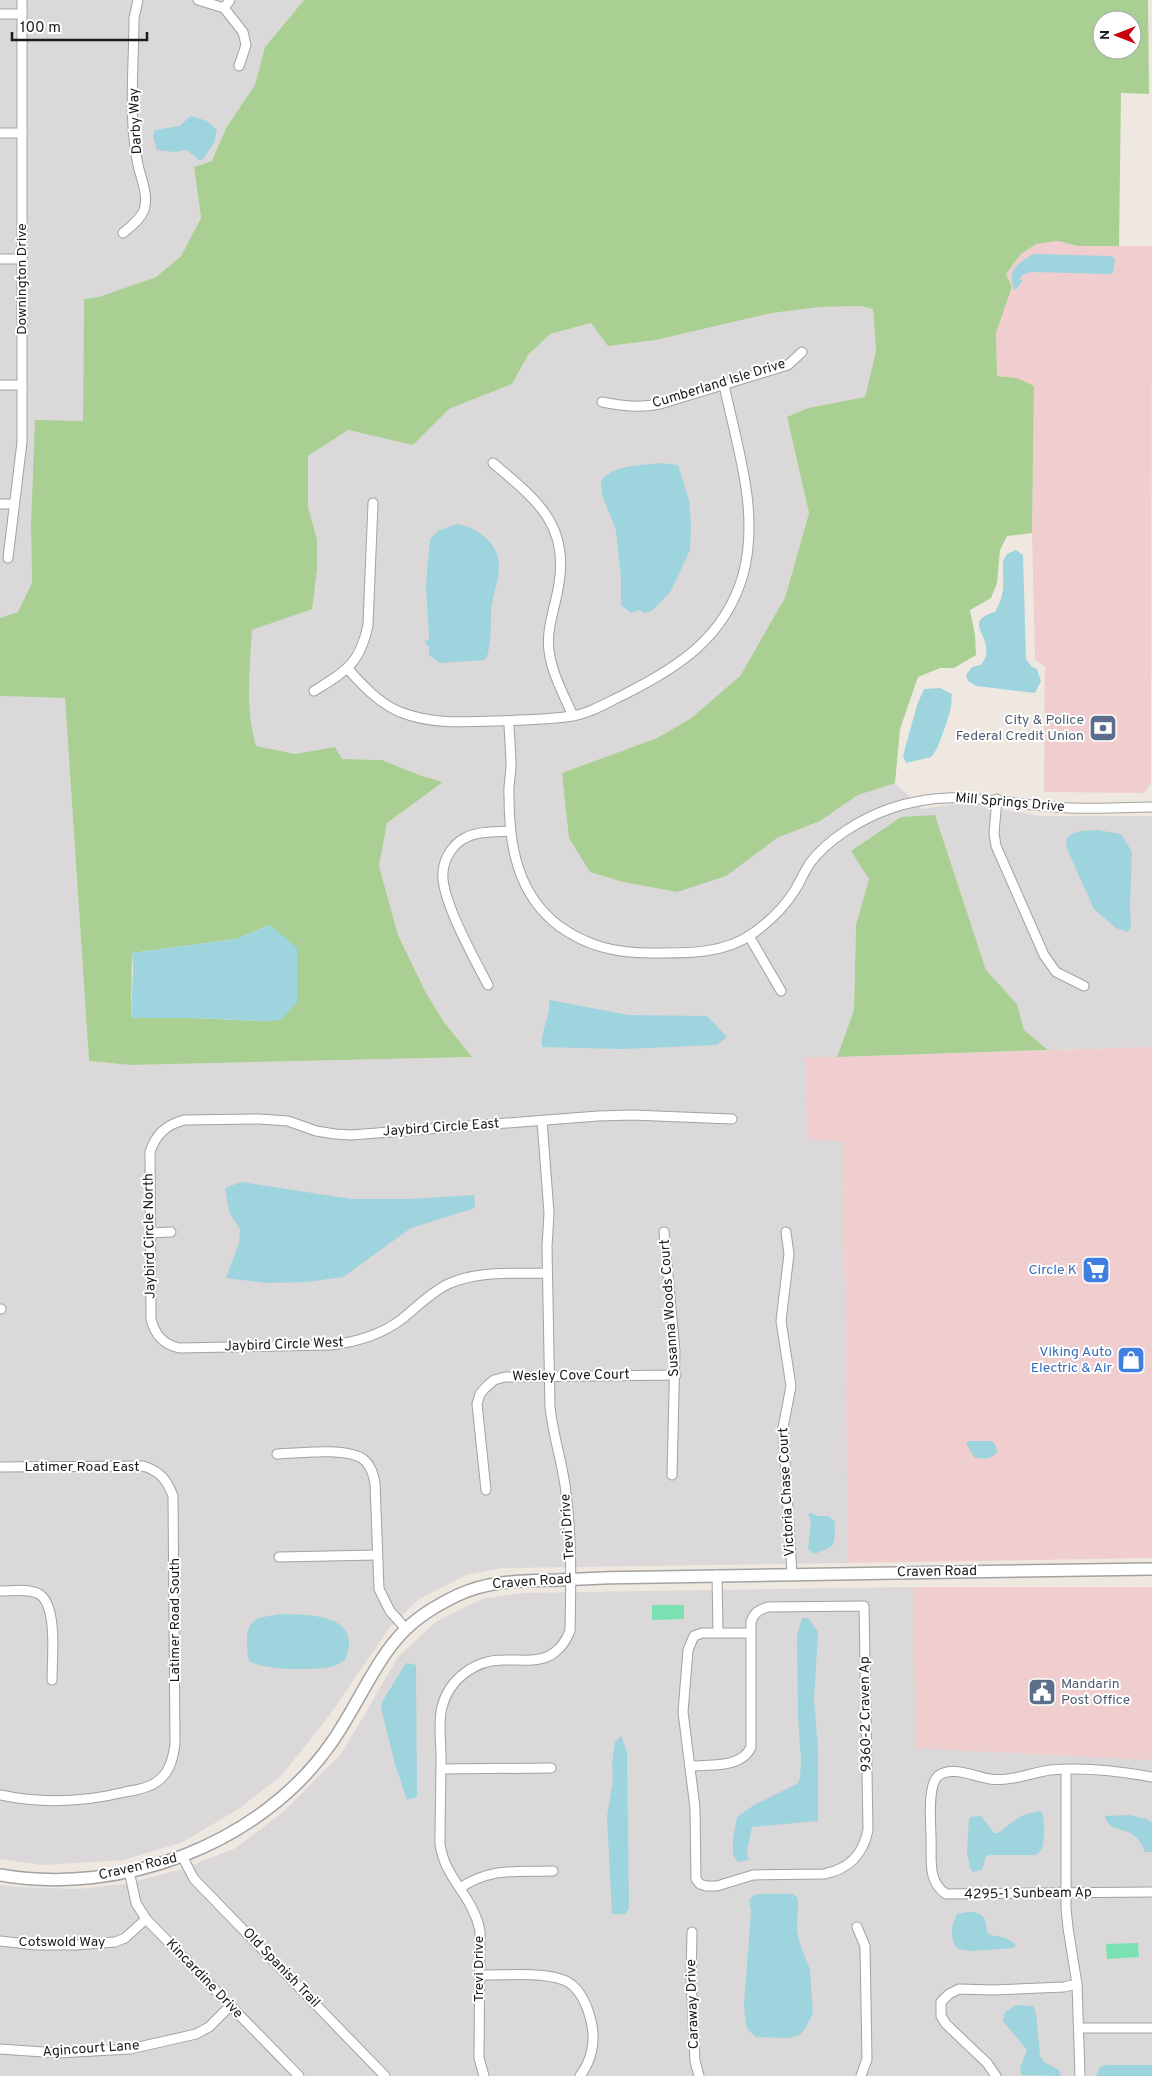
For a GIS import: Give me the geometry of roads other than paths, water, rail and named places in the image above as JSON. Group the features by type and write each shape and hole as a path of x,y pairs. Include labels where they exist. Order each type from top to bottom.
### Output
{"street":[{"name":"Downington Drive","path":"8,558 22,442 22,0"},
{"name":"Darby Way","path":"123,233 138,220 144,210 146,198 138,165 134,129 134,18 138,0"},
{"path":"198,0 224,8 243,32 246,45 239,66"},
{"path":"224,8 230,0"},
{"path":"0,14 22,14"},
{"path":"0,133 22,133"},
{"path":"0,259 22,259"},
{"name":"Cumberland Isle Drive","path":"602,402 628,407 644,407 788,365 802,352"},
{"path":"0,385 22,385"},
{"path":"348,670 364,687 398,711 420,719 447,723 573,716 594,710 647,683 684,660 721,621 733,600 742,576 748,550 750,520 747,492 724,385"},
{"path":"493,463 541,506 553,526 559,546 561,564 550,624 549,651 552,667 573,716"},
{"path":"0,504 14,504"},
{"path":"314,691 348,670 364,642 368,625 372,504"},
{"name":"Mill Springs Drive","path":"509,721 511,765 508,793 510,831 514,859 521,878 533,899 549,918 570,934 584,942 604,949 632,953 687,954 724,947 749,936 769,921 786,904 810,864 825,846 844,832 889,809 930,799 978,797 1055,807 1152,807"},
{"path":"997,799 994,833 996,846 1044,955 1056,972 1084,986"},
{"path":"488,985 462,934 444,887 442,873 445,859 453,847 465,838 478,833 510,831"},
{"path":"749,936 781,991"},
{"name":"Jaybird Circle East","path":"156,1137 172,1124 184,1120 259,1119 288,1121 316,1131 351,1135 632,1115 732,1119"},
{"name":"Trevi Drive","path":"484,2076 479,2058 480,1931 477,1916 444,1864 440,1844 441,1709 450,1688 467,1670 487,1662 533,1660 555,1653 565,1641 570,1631 571,1579 566,1491 553,1431 548,1376 548,1213 542,1121"},
{"name":"Jaybird Circle North","path":"156,1137 150,1152 149,1163 151,1319 157,1334"},
{"path":"150,1233 171,1232"},
{"name":"Susanna Woods Court","path":"664,1232 676,1352 672,1475"},
{"name":"Victoria Chase Court","path":"786,1232 789,1254 781,1321 791,1386 783,1428 792,1574"},
{"name":"Jaybird Circle West","path":"157,1334 170,1345 179,1348 352,1343 384,1330 402,1319 433,1292 450,1283 471,1276 547,1273"},
{"name":"Wesley Cove Court","path":"486,1490 477,1414 480,1394 494,1380 505,1377 676,1374"},
{"path":"277,1454 343,1453 364,1460 370,1467 375,1483 379,1589 391,1612 406,1629"},
{"name":"Latimer Road East","path":"0,1467 143,1466 152,1469 162,1476"},
{"name":"Latimer Road South","path":"0,1795 43,1801 76,1801 106,1797 146,1788 156,1783 170,1767 175,1744 174,1505 169,1484 162,1476"},
{"path":"279,1557 377,1555"},
{"name":"Craven Road","path":"0,1875 62,1880 104,1877 182,1856 226,1836 263,1812 297,1783 329,1747 349,1718 383,1659 406,1629 435,1607 476,1588 514,1581 571,1579 1152,1569"},
{"path":"717,1576 718,1632"},
{"path":"0,1591 32,1592 40,1595 47,1603 51,1615 52,1680"},
{"name":"9360-2 Craven Ap","path":"864,1606 868,1830 866,1842 854,1860 834,1872 824,1874 753,1875 717,1886 706,1886 700,1884 696,1879 695,1808 683,1712 688,1650 694,1636 702,1633 718,1632 750,1634 750,1622 754,1615 759,1609 768,1607 864,1606"},
{"path":"690,1766 733,1762 742,1759 751,1748 750,1634"},
{"path":"441,1769 551,1768"},
{"path":"1066,1770 1066,1894 1068,1928 1078,1984 1080,2076"},
{"name":"4295-1 Sunbeam Ap","path":"1152,1777 1114,1770 1066,1770 1034,1772 999,1780 946,1772 939,1775 935,1780 931,1794 932,1875 938,1889 946,1894 1152,1892"},
{"name":"Old Spanish Trail","path":"182,1856 194,1879 385,2076"},
{"name":"Kincardine Drive","path":"129,1871 136,1903 146,1919 299,2076"},
{"path":"460,1888 474,1878 485,1874 553,1871"},
{"name":"Cotswold Way","path":"0,1941 43,1945 115,1942 124,1938 146,1919"},
{"path":"857,1927 865,1946 867,2059 861,2076"},
{"name":"Caraway Drive","path":"692,1932 691,1978 695,2061 699,2076"},
{"path":"479,1975 554,1978 566,1982 581,1996 592,2022 593,2047 589,2062 580,2076"},
{"path":"996,2076 986,2063 946,2024 941,2016 941,2002 949,1994 959,1989 1055,1988 1078,1984"},
{"name":"Agincourt Lane","path":"0,2049 58,2053 130,2049 196,2034 209,2026 230,2006"},
{"path":"1079,2028 1152,2028"}],"water":[{"path":"191,116 207,121 217,130 214,143 202,160 199,160 187,150 175,152 157,150 153,136 155,130 179,126"},
{"path":"1033,254 1112,256 1115,260 1113,273 1031,272 1022,275 1020,280 1023,280 1017,289 1014,290 1012,277 1015,268"},
{"path":"660,463 678,465 689,500 691,524 690,550 671,591 653,610 645,613 638,610 631,613 621,605 621,579 616,530 602,495 601,480 621,468"},
{"path":"457,524 472,529 491,543 498,558 499,572 492,606 490,644 485,660 440,663 429,655 429,647 425,642 429,639 426,584 430,539 438,531"},
{"path":"1016,550 1023,555 1026,659 1031,666 1037,669 1041,681 1035,693 976,686 968,681 966,675 972,667 981,665 986,656 986,647 979,627 980,621 984,616 995,612 1003,592 1003,561 1007,554"},
{"path":"940,688 952,694 948,717 937,749 931,757 906,763 903,756 917,705 924,689"},
{"path":"1097,830 1121,834 1132,852 1131,927 1127,932 1116,928 1094,909 1067,849 1066,843 1071,835 1080,831"},
{"path":"270,925 297,948 297,1002 281,1020 131,1018 132,953 236,939"},
{"path":"549,1000 629,1015 707,1016 727,1037 716,1045 623,1049 542,1047"},
{"path":"241,1182 352,1199 408,1199 474,1195 475,1208 411,1228 343,1277 307,1282 265,1283 226,1278 239,1243 240,1229 229,1212 225,1188"},
{"path":"968,1441 992,1441 996,1445 997,1452 987,1458 974,1457 966,1443"},
{"path":"812,1513 816,1516 828,1516 835,1522 833,1544 831,1547 814,1554 808,1549 811,1522 808,1514"},
{"path":"281,1614 319,1617 341,1625 347,1634 349,1645 345,1660 331,1667 312,1669 266,1667 249,1661 247,1634 251,1624 260,1618"},
{"path":"802,1618 808,1618 818,1632 814,1700 818,1748 818,1821 752,1827 747,1851 749,1860 738,1862 733,1855 733,1838 737,1817 754,1805 798,1783 800,1778 797,1636"},
{"path":"406,1663 416,1665 417,1797 407,1800 395,1764 381,1708 382,1702"},
{"path":"621,1736 627,1752 629,1909 625,1914 612,1914 607,1817 613,1779 612,1763 615,1742"},
{"path":"1041,1811 1044,1836 1039,1852 1035,1855 990,1855 986,1856 982,1870 973,1872 970,1869 967,1851 969,1819 971,1817 981,1816 994,1833 998,1833 1022,1816"},
{"path":"1129,1815 1147,1819 1152,1823 1152,1852 1145,1852 1135,1836 1113,1827 1105,1818 1105,1816"},
{"path":"793,1894 797,1897 798,1901 797,1929 799,1941 810,1970 813,2013 805,2029 799,2035 789,2038 756,2037 749,2031 746,2025 744,2005 751,1912 749,1900 754,1895"},
{"path":"968,1912 983,1916 987,1932 990,1935 1003,1937 1016,1944 1014,1948 972,1951 958,1949 952,1937 952,1926 957,1914"},
{"path":"1016,2005 1033,2006 1036,2012 1040,2056 1044,2062 1059,2070 1061,2076 1021,2075 1020,2068 1027,2050 1003,2021 1005,2012"},
{"path":"1106,2065 1152,2065 1152,2076 1096,2076 1100,2067"}],"place":[{"name":"City & Police Federal Credit Union","path":"1103,728"},
{"name":"Circle K","path":"1096,1270"},
{"name":"Viking Auto Electric & Air","path":"1131,1360"},
{"name":"Mandarin Post Office","path":"1042,1692"}]}
